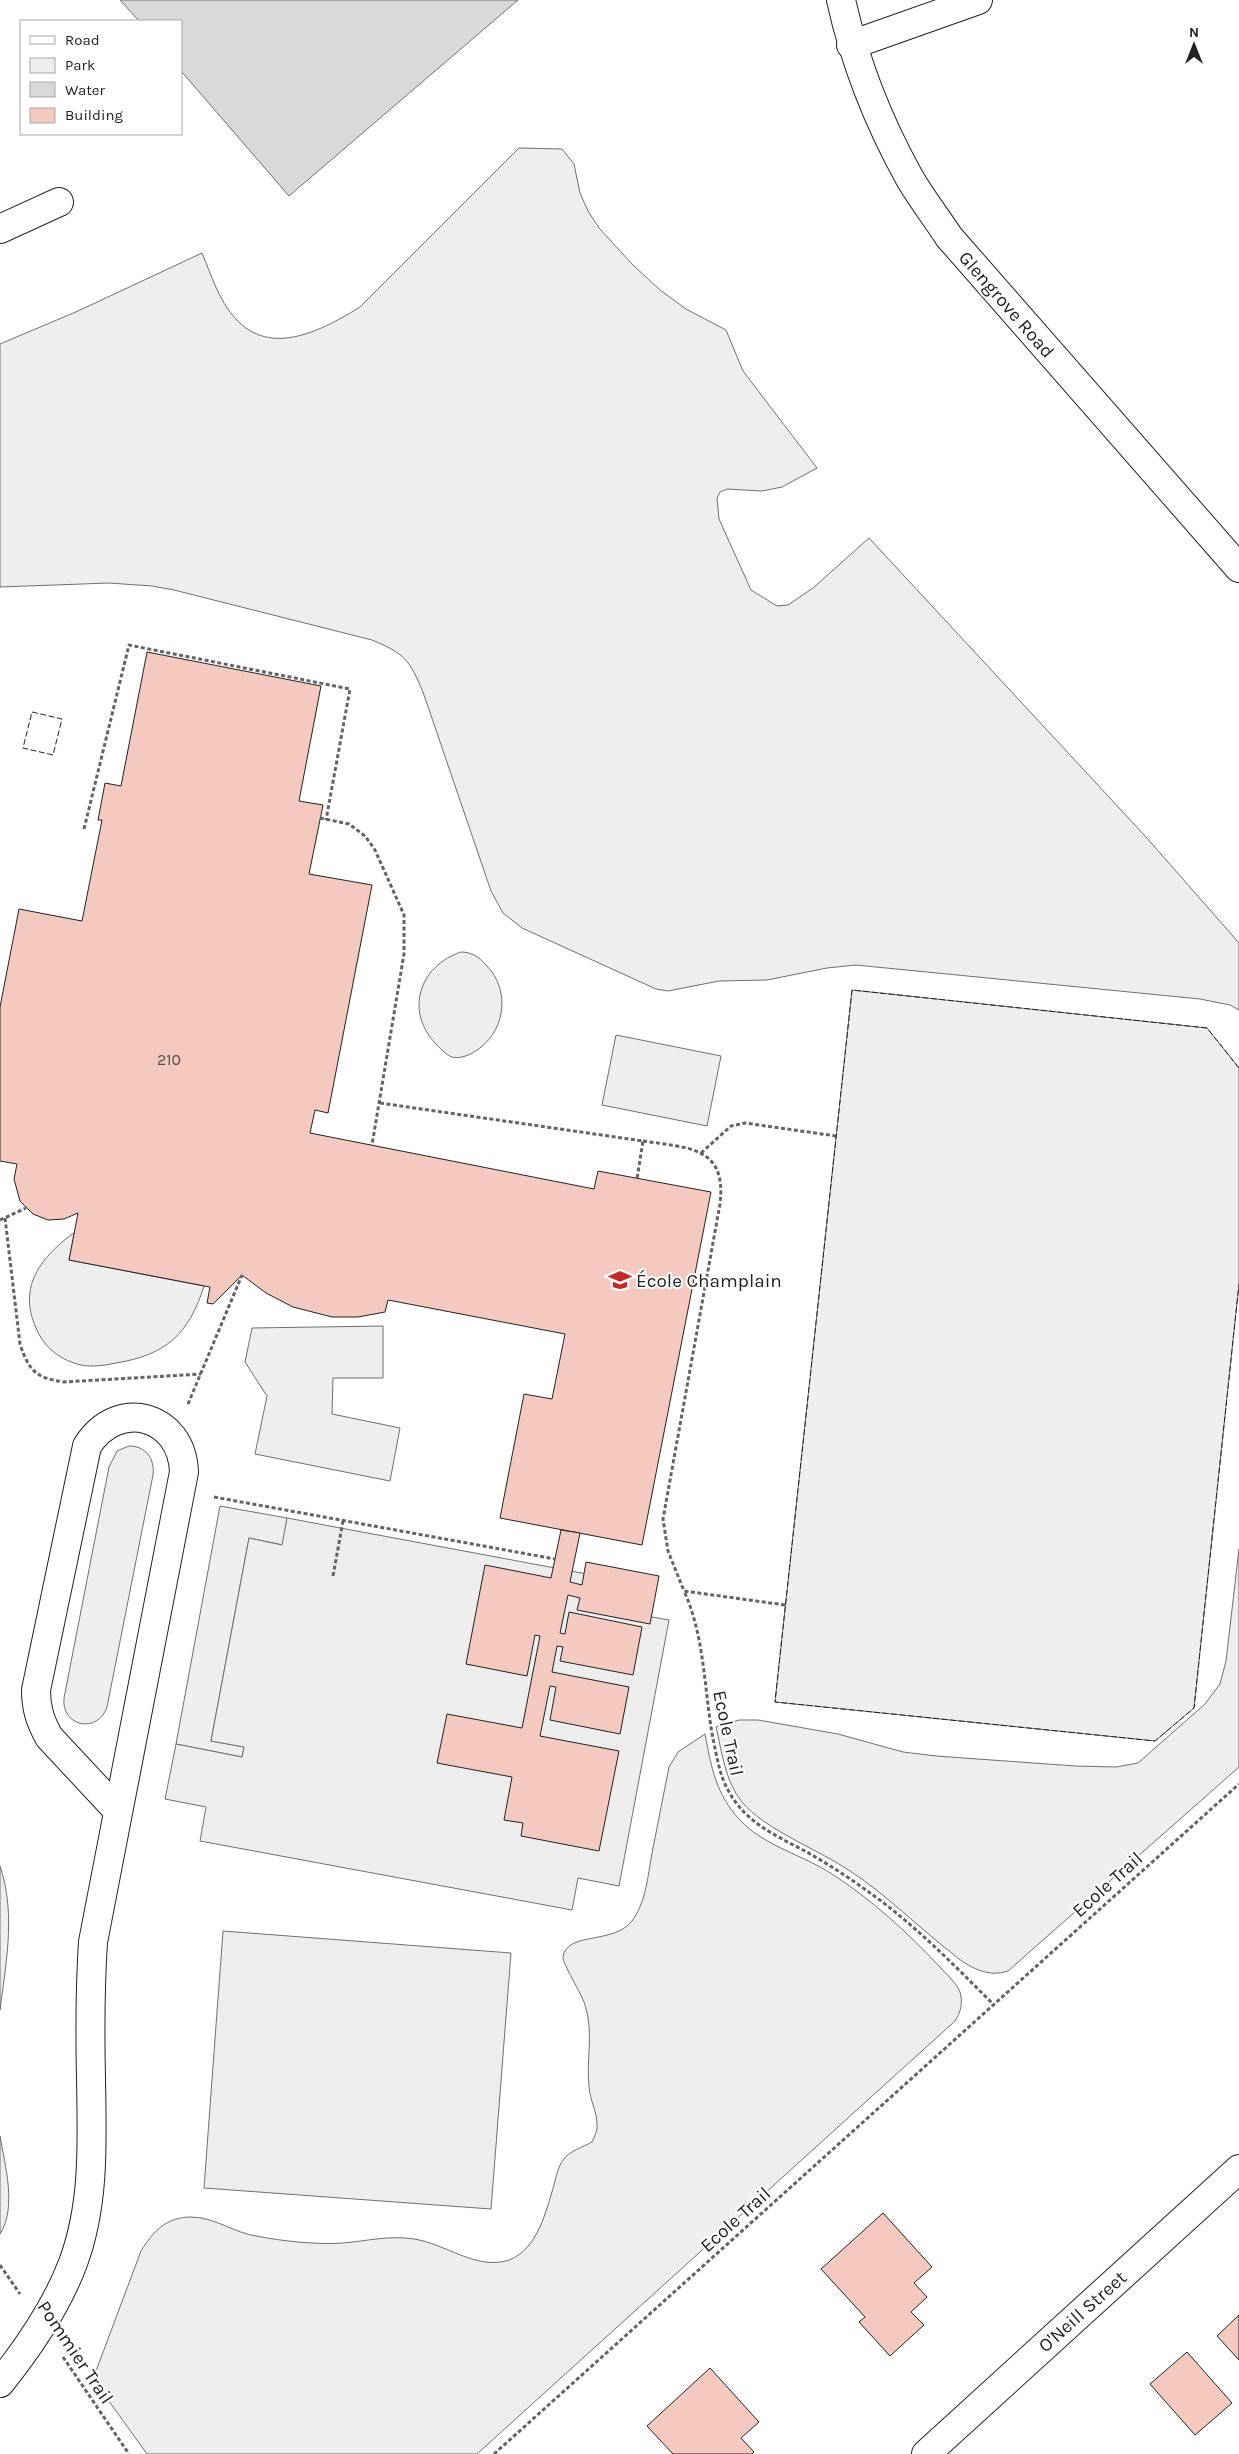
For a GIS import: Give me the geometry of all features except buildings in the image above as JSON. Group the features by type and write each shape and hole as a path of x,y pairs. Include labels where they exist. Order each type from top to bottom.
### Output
{"street":[{"name":"Glengrove Road","path":"841,0 851,45 877,113 910,178 949,237 1239,568"},
{"path":"851,45 978,0"},
{"path":"0,229 59,202"},
{"path":"0,2383 24,2353 42,2326 60,2293 73,2262 89,2197 92,2164 90,2002 93,1950 98,1910 118,1810 181,1491 184,1462 182,1450 174,1437 160,1425 148,1419 122,1418 106,1425 87,1446 36,1690 36,1706 40,1722 49,1737 118,1810"},
{"name":"O'Neill Street","path":"926,2454 1239,2169"}],"path":[{"path":"84,829 130,645 350,688 326,820"},
{"path":"320,818 349,824 365,836 375,850 404,915 404,954 372,1145"},
{"path":"380,1103 643,1141 701,1153 731,1126 745,1123 836,1136"},
{"path":"637,1179 643,1141"},
{"name":"Ecole Trail","path":"701,1153 717,1168 722,1188 665,1500 664,1519 668,1551 696,1624 706,1702 719,1768 727,1789 748,1818 765,1830 834,1868 874,1895 946,1957 994,2005"},
{"path":"0,1220 26,1208"},
{"path":"5,1218 20,1344 26,1361 35,1374 48,1380 64,1382 201,1374"},
{"path":"174,1437 242,1275"},
{"path":"181,1491 555,1559"},
{"path":"333,1576 342,1521"},
{"path":"684,1591 785,1605"},
{"name":"Ecole Trail","path":"494,2454 1239,1784"},
{"name":"Pommier Trail","path":"0,2265 129,2454"}],"green space":[{"path":"519,148 562,149 574,164 580,193 588,211 599,228 633,265 660,290 686,309 726,330 743,371 817,468 782,487 762,491 727,489 720,492 717,498 719,519 751,590 777,606 788,605 813,588 869,538 1146,837 1239,943 1239,1010 1230,1005 1200,999 856,965 827,968 767,980 719,981 668,991 656,989 522,928 503,913 491,891 423,692 414,672 405,659 392,649 372,640 152,586 109,583 0,587 0,344 78,311 202,253 224,304 235,318 249,330 265,337 281,338 298,336 314,331 360,307"},
{"path":"461,952 478,957 486,965 494,975 502,999 501,1012 493,1034 474,1052 454,1058 444,1052 427,1032 421,1019 419,1005 421,991 426,979 435,968"},
{"path":"852,990 1207,1028 1239,1068 1239,1284 1194,1708 1155,1741 775,1702"},
{"path":"616,1035 721,1056 707,1126 602,1105"},
{"path":"75,1232 69,1260 204,1286 191,1317 173,1340 162,1348 134,1359 95,1366 79,1365 67,1360 56,1354 46,1345 36,1328 31,1313 29,1299 31,1285 36,1273 52,1251"},
{"path":"383,1326 383,1378 333,1378 332,1414 400,1428 390,1481 255,1454 267,1396 245,1362 252,1328"},
{"path":"129,1446 140,1448 148,1454 151,1459 153,1475 107,1707 102,1716 96,1721 89,1724 81,1724 74,1721 68,1715 64,1698 109,1467 117,1451"},
{"path":"220,1506 287,1518 283,1545 249,1538 211,1741 244,1747 242,1757 176,1744"},
{"path":"1239,1549 1239,1767 1008,1971 1001,1973 986,1972 965,1963 864,1880 764,1821 752,1812 736,1794 725,1766 716,1727 739,1720 758,1720 838,1734 903,1752 936,1756 1075,1766 1116,1767 1138,1763 1205,1704 1220,1684 1226,1661"},
{"path":"705,1734 712,1769 720,1790 725,1801 740,1820 760,1837 832,1874 875,1905 927,1953 948,1975 960,1992 960,2011 955,2021 477,2454 147,2454 93,2379 141,2251 150,2237 168,2222 182,2218 200,2218 248,2234 311,2243 343,2243 387,2238 414,2239 485,2262 509,2260 519,2255 534,2238 544,2217 561,2163 569,2154 592,2142 597,2129 597,2119 589,2087 588,2015 563,1957 566,1949 573,1944 614,1933 632,1921 644,1895 669,1767 678,1752"},
{"path":"0,1866 8,1902 9,1920 7,1956 0,2010"},
{"path":"0,2136 7,2173 9,2199 8,2212 0,2234"}],"shaded area":[{"path":"287,1518 641,1584 635,1614 669,1620 619,1886 578,1878 572,1910 200,1841 206,1807 165,1799 176,1744 242,1757 244,1747 211,1741 249,1538 282,1545"},
{"path":"223,1931 511,1953 491,2209 204,2188"}],"water":[{"path":"120,0 518,0 289,196 182,72 182,20 138,20"}],"fence":[{"path":"32,712 62,719 53,755 23,748 32,712"},
{"path":"1239,1068 1207,1028 852,990 775,1702 1155,1741 1194,1708 1239,1284"}],"place":[{"name":"École Champlain","path":"620,1280"}]}
